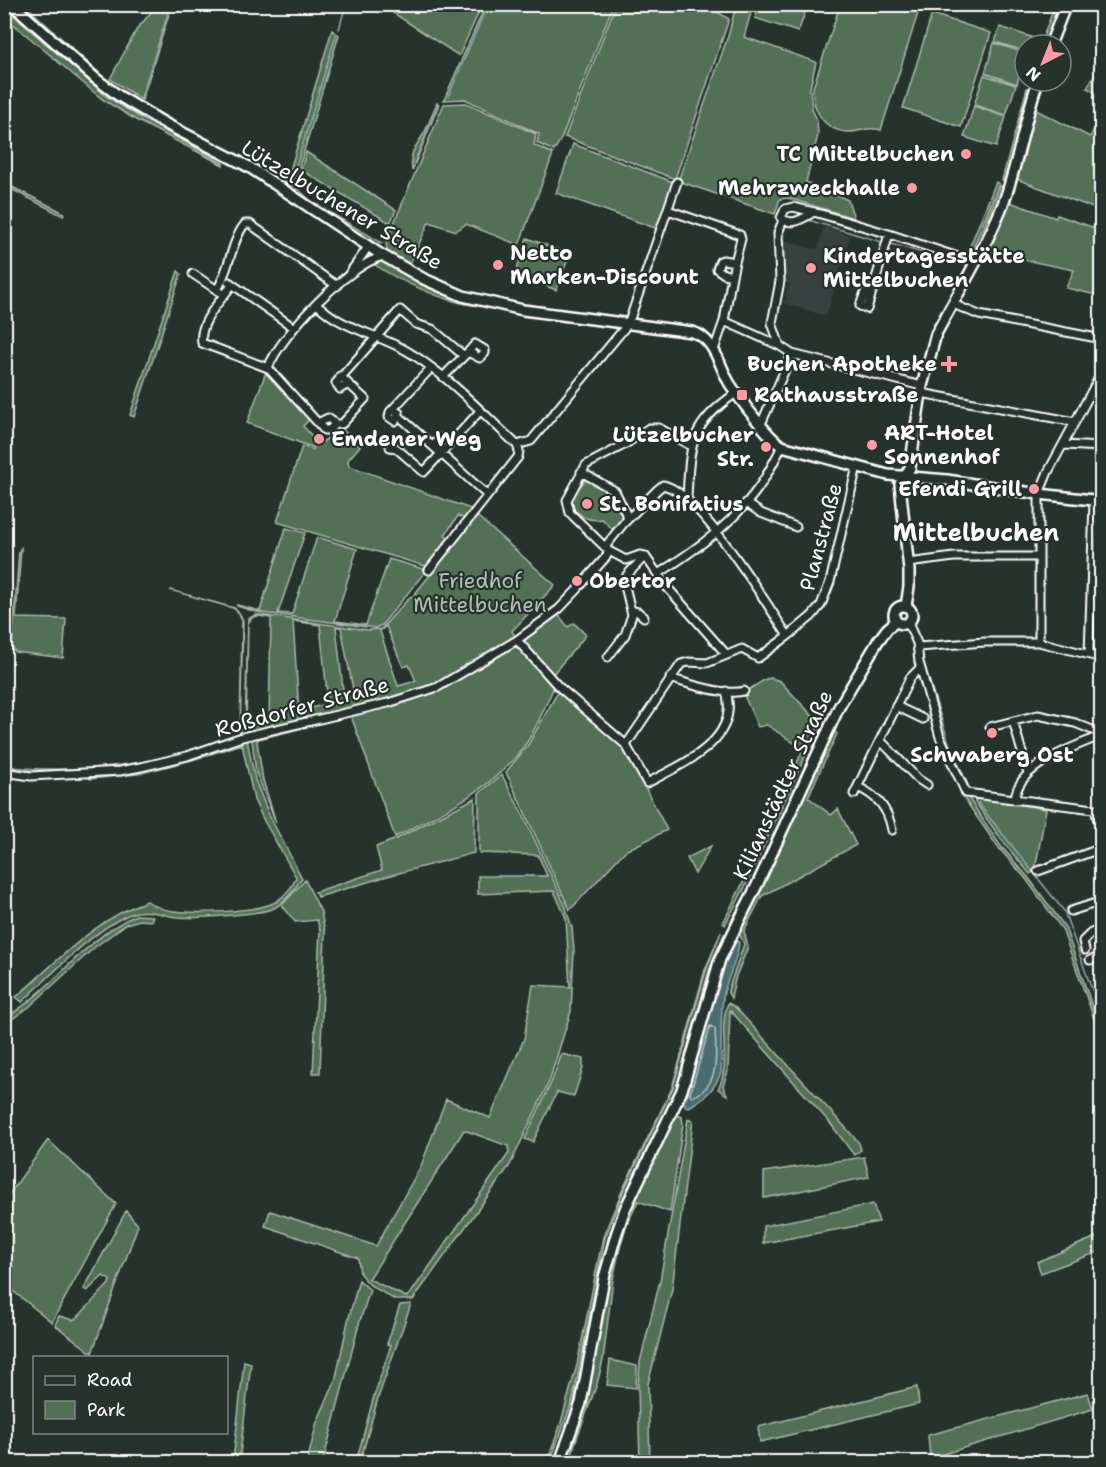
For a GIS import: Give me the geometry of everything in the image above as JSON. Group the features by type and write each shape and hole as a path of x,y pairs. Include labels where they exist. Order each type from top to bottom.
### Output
{"main road":[{"name":"Lützelbuchener Straße","path":"12,4 95,78 119,96 166,124 249,167 368,247 435,284 479,301 534,312 697,333 707,340 714,350 736,393 776,442 782,446"},
{"path":"1055,33 1066,4"},
{"path":"906,606 910,562 900,484 910,468 922,389 936,334 976,263 995,222 1009,185 1034,93"},
{"path":"782,446 888,475 947,480 1098,501"},
{"path":"900,606 906,606 912,613 912,619 902,625 896,621 895,610 900,606"},
{"name":"Kilianstädter Straße","path":"560,1462 580,1403 604,1278 616,1234 625,1209 682,1090 715,972 839,707 883,634 896,621"}],"street":[{"path":"517,445 531,441 627,325 632,316 676,182"},
{"path":"780,346 772,322 780,281 778,233 783,220 781,215 786,207 889,234 976,263"},
{"path":"668,210 736,232 741,239 724,321 714,350"},
{"path":"783,220 793,222 814,213"},
{"path":"217,290 224,279 241,228 245,224 250,224 340,284"},
{"path":"872,291 889,234"},
{"path":"340,284 368,247"},
{"path":"268,368 275,353 293,327 340,284 374,259 383,256"},
{"path":"732,276 717,269 720,261 735,262"},
{"path":"193,274 224,295"},
{"path":"224,279 293,327"},
{"path":"232,285 207,320 201,338 202,343 268,368 318,423 328,418 336,424 342,424 364,399 340,376 400,310 416,324 432,328 465,354 443,377"},
{"path":"317,304 335,320 406,350 443,377 517,445 518,457 429,570"},
{"path":"953,304 979,315 1101,339"},
{"path":"724,321 780,346 792,354 922,389 1075,423"},
{"path":"761,424 792,354"},
{"path":"431,368 396,413 487,495"},
{"path":"1039,642 1039,494 1101,372"},
{"path":"736,393 705,419 691,446 687,498 717,532 788,636"},
{"path":"390,447 396,448 424,472 480,411"},
{"path":"691,446 664,430 652,427 624,445 589,462 581,472 567,500 567,506 570,513 607,549 626,560 640,555 645,556 702,628 726,654"},
{"path":"433,446 443,438 450,444"},
{"path":"1064,445 1101,447"},
{"path":"658,574 717,532 746,503 763,480 782,446"},
{"name":"Planstraße","path":"626,745 670,678 684,663 707,663 744,649 758,658 788,636 818,609 830,582 857,466"},
{"path":"581,472 615,491 628,518"},
{"name":"Roßdorfer Straße","path":"4,772 31,776 120,771 187,756 242,737 388,703 438,687 517,640 559,609 606,557 607,549 628,518 663,485 687,498"},
{"path":"1089,654 1098,501"},
{"path":"746,503 761,513 796,528"},
{"path":"608,657 625,635 632,615 625,586 627,576 645,556"},
{"path":"910,562 954,557 1039,557"},
{"path":"632,610 644,617"},
{"path":"908,623 918,647 920,668 940,737 966,793 1098,809 1101,836"},
{"path":"517,640 558,686 626,745 647,783 693,758 720,734 728,714 726,691"},
{"path":"918,647 985,642 1039,642 1101,658"},
{"path":"892,830 890,819 874,795 856,790 910,678 920,668"},
{"path":"670,678 726,691 744,691"},
{"path":"896,706 923,719"},
{"path":"990,728 1033,715 1043,715 1075,723 1101,735"},
{"path":"1013,721 1028,773"},
{"path":"1015,800 1017,789 1028,773 1041,764 1101,735"},
{"path":"880,740 918,779 927,785"},
{"path":"1038,871 1101,848"},
{"path":"1071,911 1101,902"},
{"path":"1085,950 1083,941 1091,933 1101,929"},
{"path":"1090,960 1101,957"}],"shaded area":[{"name":"Kindertagesstätte Mittelbuchen","path":"824,227 850,235 826,316 783,303 787,299 785,296 790,284 784,283 781,240 817,250"}],"green space":[{"path":"486,4 613,5 562,137 554,151 537,143 539,134 465,99 444,100"},
{"path":"616,4 706,5 729,19 675,179 565,137"},
{"path":"760,4 808,5 798,32 755,18"},
{"path":"913,4 920,7 881,130 848,132 832,128 817,111 813,88 840,5"},
{"path":"5,5 65,57 223,160 140,115 107,94"},
{"path":"17,5 25,5 109,82 140,102 137,104 108,85"},
{"path":"381,5 482,5 459,56"},
{"path":"736,5 753,5 744,37 816,62 810,88 818,135 806,182 848,200 854,218 788,198 780,199 775,214 678,181 729,33"},
{"path":"1055,5 1063,5 1052,33 1044,33"},
{"path":"5,8 106,96 223,165 136,120 102,99 5,17"},
{"path":"162,8 170,11 142,100 110,79 137,29 153,10"},
{"path":"932,14 991,33 961,127 903,108"},
{"path":"1000,27 1019,33 1013,33 1013,47 995,42"},
{"path":"332,30 339,35 292,191 285,187"},
{"path":"994,43 1013,49 1013,83 985,73"},
{"path":"1095,74 1101,78 1101,96 1087,88"},
{"path":"984,75 1013,84 1013,93 1006,115 974,105"},
{"path":"1026,93 1031,93 1008,182 1002,180"},
{"path":"437,103 439,104 412,171 413,152"},
{"path":"466,103 536,134 534,145 553,154 519,245 466,224 456,231 429,222 409,266 387,252 386,242 444,104"},
{"path":"146,106 252,163 272,171 269,177 145,109"},
{"path":"974,106 1006,117 996,147 964,137"},
{"path":"1032,108 1090,137 1101,116 1101,211 1014,178"},
{"path":"573,144 673,182 658,229 556,193"},
{"path":"306,152 396,210 390,223 301,170"},
{"path":"996,182 999,184 970,256 966,256"},
{"path":"4,183 64,213 63,216 5,186"},
{"path":"1000,186 1006,187 978,251 974,253"},
{"path":"296,187 312,202 382,243 376,244 296,194"},
{"path":"1007,201 1056,218 1057,215 1095,228 1101,217 1101,296 1066,288 1074,270 986,252"},
{"path":"527,238 570,254 556,290 515,274"},
{"path":"381,260 432,286 486,306 443,298 411,285 372,263"},
{"path":"178,271 181,274 134,417 130,415"},
{"path":"266,372 310,419 303,426 319,444 342,429 360,446 348,460 349,466 474,510 466,519 458,516 445,535 452,538 428,567 277,522 302,446 313,450 314,448 247,423"},
{"path":"587,479 611,490 625,518 614,531 602,519 593,520 585,517 571,506 578,488"},
{"name":"Friedhof Mittelbuchen","path":"477,516 555,585 512,631 516,638 463,671 434,685 321,717 245,732 248,619 255,615 261,615 368,630 381,629 413,596 447,554 452,552 451,548","holes":["253,617 271,618 269,721 246,728 248,623","293,621 320,625 328,703 299,712","386,626 403,667 409,665 416,681 398,686 380,631","336,627 341,627 354,695 344,698"]},
{"path":"286,528 305,533 278,613 292,614 317,537 357,549 335,621 366,625 389,559 423,569 425,572 382,625 375,628 256,612 237,606 260,611"},
{"path":"21,548 16,618 66,619 63,658 15,652 12,647"},
{"path":"170,590 234,608 237,610 241,615 243,621 240,733 242,621 239,613 233,608"},
{"path":"557,613 568,627 574,623 586,635 552,675 523,641"},
{"path":"515,642 554,687 527,742 515,758 485,786 395,837 351,716 257,741 263,780 276,823 256,773 252,740 254,737 438,688"},
{"path":"771,678 780,681 820,724 745,887 725,925 723,923 765,838 803,749 767,725 758,727 743,693"},
{"path":"559,690 625,748 667,830 625,851 570,910 506,772 528,745"},
{"path":"824,724 826,726 750,891 732,924 730,923 748,890"},
{"path":"831,728 837,734 808,797 831,815 838,809 856,845 762,896 744,931 748,947 736,976 731,998 728,990 744,944 737,929 773,861"},
{"path":"239,736 185,755 120,769 31,774 5,769 5,766 67,769 131,764 180,754"},
{"path":"247,739 255,780 270,817 302,878 290,895 274,908 243,914 186,917 150,912 133,913 89,940 22,1002 16,997 94,930 111,918 147,901 159,907 182,912 222,912 262,907 279,900 286,893 296,877 254,800 242,744 138,774 90,779 86,774 120,773"},
{"path":"502,775 565,905 572,928 574,950 571,1011 549,1082 510,1165 413,1300 395,1300 370,1285 360,1274 358,1258 265,1226 270,1211 376,1246 421,1166 446,1099 490,1118 524,1039 533,985 570,987 566,918 554,891 478,894 478,876 547,876 538,855 479,853 479,793","holes":["464,1130 508,1146 509,1153 411,1293 406,1297 369,1279"]},
{"path":"961,794 966,794 1000,845 1028,877 1065,927 1101,1032 1101,1038 1062,929 1026,879 997,846"},
{"path":"475,798 474,853 318,897 315,892 382,870 376,847"},
{"path":"975,799 1046,809 1035,870 1030,874 1003,842 975,802"},
{"path":"711,846 695,874 687,858"},
{"path":"305,880 321,912 325,932 320,1073 313,1073 320,930 317,920 295,922 282,905"},
{"path":"136,915 153,916 151,921 140,920 126,924 95,947 29,1007 5,1024 5,1018 22,1007 100,937"},
{"path":"721,932 706,971 673,1088 623,1192 605,1238 573,1400 550,1462 547,1462 577,1365 603,1237 622,1191 672,1088 705,970"},
{"path":"724,934 727,935 711,971 679,1088 629,1192 578,1400 557,1462 554,1462 575,1400 608,1238 626,1191 676,1088 709,970"},
{"path":"728,1003 735,1007 845,1127 859,1143 861,1150 854,1155 830,1123 730,1010 728,1071 723,1086 727,1095 718,1089 724,1068 724,1024"},
{"path":"562,1054 583,1059 583,1068 574,1096 557,1092 533,1142 525,1139 551,1083"},
{"path":"675,1115 682,1117 683,1124 670,1212 638,1201 626,1227 613,1279 603,1360 597,1384 574,1446 571,1462 563,1462 594,1363 613,1255 629,1208"},
{"path":"688,1119 693,1121 672,1289 648,1384 650,1462 640,1462 638,1387 640,1362 660,1281"},
{"path":"48,1140 116,1204 52,1322 4,1284 5,1200"},
{"path":"864,1157 869,1177 764,1198 764,1172"},
{"path":"873,1204 879,1222 763,1243 763,1226"},
{"path":"126,1211 138,1225 92,1353 55,1325 59,1316 73,1320 77,1318 109,1284 110,1280 103,1276 87,1291 84,1289"},
{"path":"1101,1235 1101,1251 1041,1273 1037,1262"},
{"path":"359,1280 370,1290 323,1462 307,1462 317,1422 335,1382"},
{"path":"411,1304 378,1398 360,1462 356,1462 391,1345 387,1344 400,1305"},
{"path":"610,1360 637,1366 636,1388 607,1385"},
{"path":"244,1361 251,1363 239,1462 233,1462"},
{"path":"917,1387 919,1404 760,1442 758,1427"},
{"path":"1088,1393 1093,1409 930,1458 928,1435"}],"water":[{"path":"735,937 739,943 738,949 722,1002 721,1072 716,1084 708,1093 686,1107 682,1099 718,973"}],"waterway":[{"path":"141,98 171,4"},
{"path":"339,29 346,4"},
{"path":"448,97 488,4"},
{"path":"1049,33 1060,4"},
{"path":"290,186 336,35"},
{"path":"1005,179 1029,93"},
{"path":"414,163 438,105"},
{"path":"982,240 1003,189"},
{"path":"808,220 882,242"},
{"path":"891,244 962,264"},
{"path":"921,654 949,743 969,787"},
{"path":"978,803 1064,911 1102,1018"}],"place":[{"name":"TC Mittelbuchen","path":"966,154"},
{"name":"Mehrzweckhalle","path":"912,188"},
{"name":"Netto Marken-Discount","path":"498,265"},
{"name":"Kindertagesstätte Mittelbuchen","path":"811,268"},
{"name":"Buchen Apotheke","path":"949,364"},
{"name":"Rathausstraße","path":"742,395"},
{"name":"Emdener Weg","path":"319,439"},
{"name":"ART-Hotel Sonnenhof","path":"872,445"},
{"name":"Lützelbucher Str.","path":"766,447"},
{"name":"Efendi Grill","path":"1034,489"},
{"name":"St. Bonifatius","path":"587,504"},
{"name":"Obertor","path":"577,581"},
{"name":"Schwaberg Ost","path":"992,733"}],"district":[{"name":"Mittelbuchen","path":"976,533"}]}
